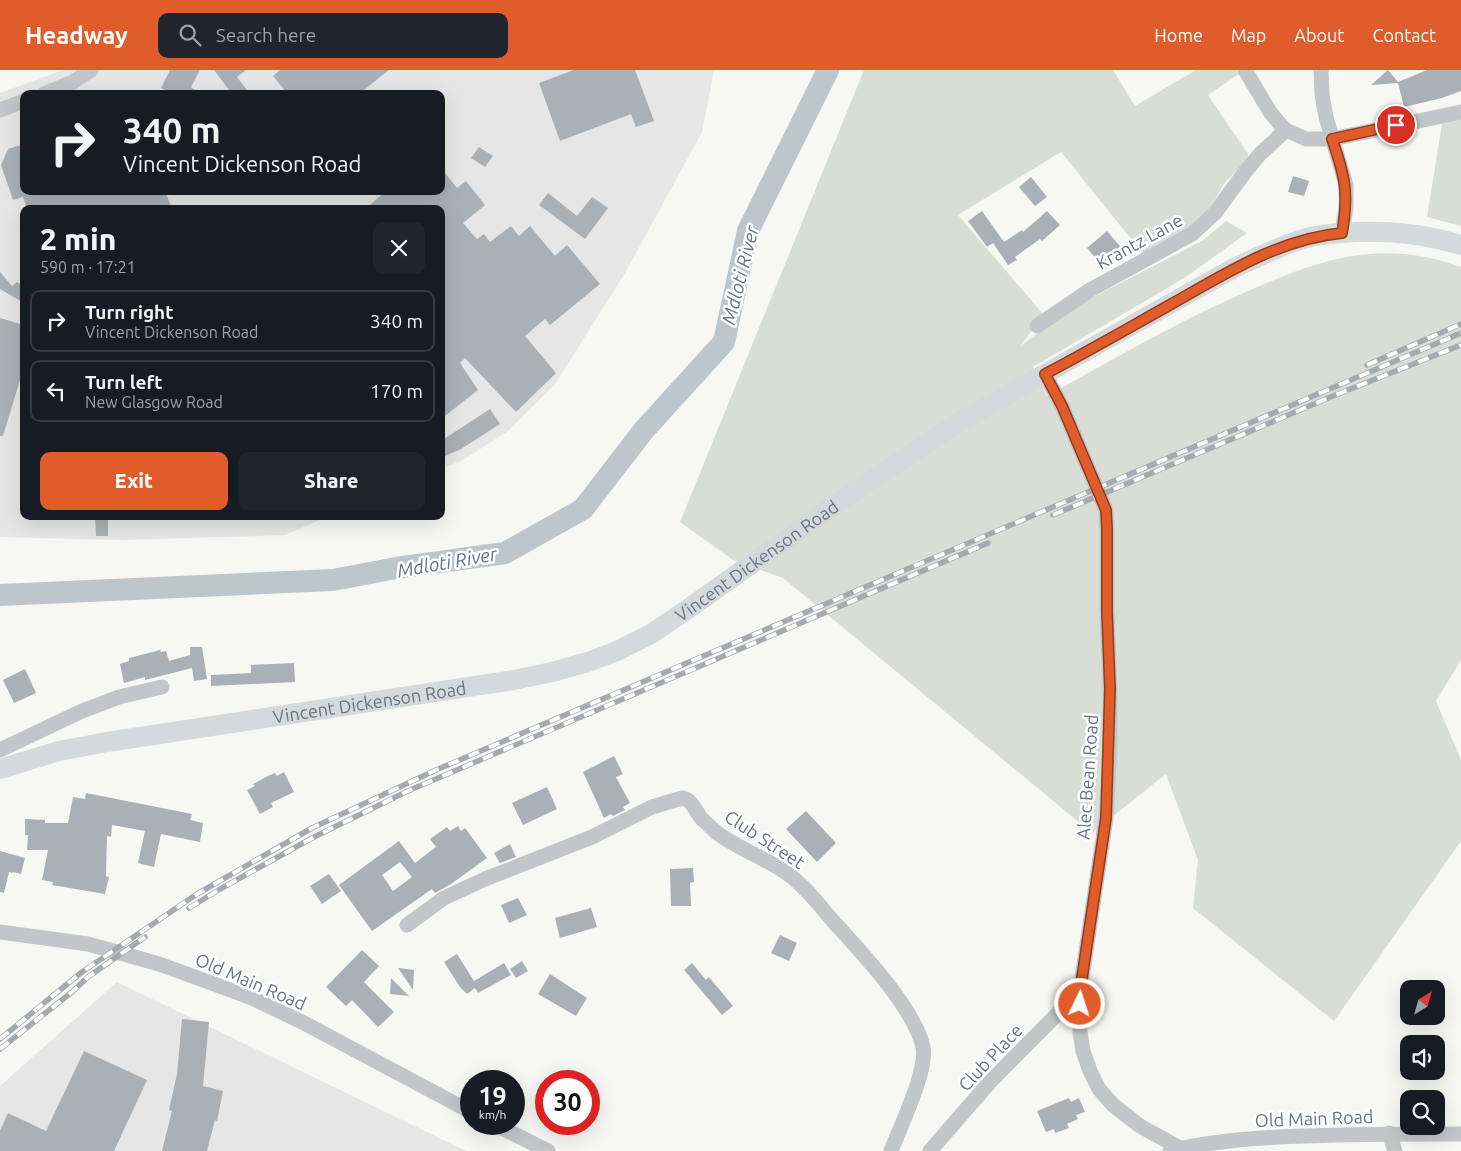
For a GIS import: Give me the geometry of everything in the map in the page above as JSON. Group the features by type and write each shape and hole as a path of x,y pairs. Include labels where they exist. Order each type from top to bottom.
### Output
{"main road":[{"name":"Vincent Dickenson Road","path":"0,769 59,751 107,742 514,680 588,662 617,651 651,634 914,450 958,422 1236,267 1275,249 1304,239 1342,233 1385,231 1411,233 1439,238 1461,245"}],"street":[{"path":"54,90 73,82 91,70"},
{"path":"1245,70 1270,112 1286,130 1306,138 1332,139 1461,112"},
{"path":"1321,70 1322,95 1332,139 1346,185 1346,208 1342,233"},
{"path":"0,110 20,103"},
{"name":"Krantz Lane","path":"1037,326 1090,290 1192,234 1216,213 1244,172 1286,130"},
{"name":"Alec Bean Road","path":"1045,374 1062,406 1106,510 1110,699 1106,818 1080,991 1080,1032 1083,1051 1099,1089 1114,1105 1140,1126 1175,1150"},
{"path":"0,750 82,711 118,698 162,687"},
{"name":"Club Street","path":"407,925 444,898 494,875 592,837 652,807 682,798 686,799 693,804 702,818 717,832 786,873 805,888 856,946 904,1007 919,1034 924,1049 915,1090 891,1151"},
{"name":"Old Main Road","path":"0,932 88,944 159,964 252,998 302,1022 460,1106"},
{"name":"Club Place","path":"930,1151 989,1083 1080,991"},
{"path":"1389,1133 1395,1151"},
{"name":"Old Main Road","path":"1175,1150 1226,1141 1278,1137 1389,1133 1461,1134"},
{"path":"516,1135 548,1151"}],"shaded area":[{"path":"63,70 714,70 702,132 625,273 555,384 508,431 463,460 445,467 445,205 20,205 20,520 320,520 285,535 121,540 0,537 0,93"},
{"path":"864,70 1113,70 1135,106 1196,70 1236,70 1239,74 1208,95 1248,154 1248,160 1225,182 1209,210 1183,233 1144,255 1061,152 958,215 1044,315 1020,346 1074,307 1202,241 1226,221 1247,233 1186,277 1033,367 1047,396 1182,322 1258,287 1314,265 1341,258 1370,254 1398,254 1429,258 1461,267 1461,660 1436,701 1461,760 1461,841 1334,1021 1193,908 1198,860 1166,774 1092,833 783,578 733,560 680,522"},
{"path":"1461,120 1461,226 1427,217 1442,124"},
{"path":"117,982 466,1151 0,1151 0,1086"}],"building":[{"path":"170,70 200,70 191,87 195,90 165,90 161,88"},
{"path":"214,70 246,70 237,77 247,90 229,90"},
{"path":"280,70 389,70 364,90 285,90 273,76"},
{"path":"574,70 635,70 654,121 636,127 631,114 560,141 539,83"},
{"path":"1388,70 1398,82 1427,70 1461,70 1461,91 1442,98 1404,107 1398,83 1371,85"},
{"path":"20,145 20,195 167,195 170,205 26,205 23,197 13,200 1,165 8,149"},
{"path":"479,147 493,156 485,167 471,158"},
{"path":"445,173 457,188 466,181 485,205 463,223 477,239 484,234 490,242 511,226 519,236 530,226 555,256 567,245 600,284 550,325 545,319 525,336 556,373 516,412 465,358 460,363 478,390 445,416 445,205 370,205 381,195 445,195"},
{"path":"1293,176 1309,181 1304,196 1288,192"},
{"path":"1031,177 1047,197 1035,206 1019,187"},
{"path":"548,193 577,216 592,197 608,208 585,239 539,205"},
{"path":"982,211 1004,242 1022,230 1023,232 1047,211 1060,225 1042,241 1040,239 1015,257 1017,260 1008,265 993,243 987,247 968,221"},
{"path":"1107,231 1125,252 1105,269 1087,248"},
{"path":"0,272 12,286 17,282 20,284 20,301 0,289"},
{"path":"0,318 20,324 20,380 3,436 0,436"},
{"path":"490,409 500,424 461,449 445,456 445,438"},
{"path":"95,520 108,520 108,536 96,536"},
{"path":"190,647 202,647 207,679 194,681 192,668 145,680 145,677 124,683 120,664 129,661 129,658 160,650 161,652 166,651 169,661 190,655"},
{"path":"294,663 295,682 211,686 211,675 251,673 251,665"},
{"path":"25,669 36,693 14,703 3,680"},
{"path":"614,756 623,774 616,777 630,803 623,807 625,810 604,818 583,772"},
{"path":"284,772 294,792 271,803 273,807 260,814 247,790 255,786 253,784 268,776 275,773 277,776"},
{"path":"547,787 557,809 523,825 512,803"},
{"path":"86,793 192,814 190,820 203,823 200,842 161,834 154,867 138,863 145,831 112,825 111,837 107,836 106,876 109,877 105,894 52,885 53,882 42,880 48,850 27,850 28,835 25,835 25,819 45,820 45,823 68,823 73,797 85,799"},
{"path":"806,811 836,843 817,862 786,829"},
{"path":"458,826 461,831 465,828 487,858 451,884 435,893 432,889 372,931 339,885 399,841 415,863 436,847 430,839 447,827 450,831","holes":["400,862 412,877 393,891 382,875"]},
{"path":"510,844 516,857 500,863 494,853"},
{"path":"0,851 25,858 21,874 9,872 4,893 0,892"},
{"path":"693,868 694,882 690,883 691,906 671,906 670,869"},
{"path":"329,874 341,891 322,904 310,886"},
{"path":"518,898 527,915 509,923 501,905"},
{"path":"591,908 597,927 560,938 555,918"},
{"path":"780,935 797,943 789,961 771,953"},
{"path":"362,950 379,966 364,982 394,1012 378,1027 352,1000 346,1006 326,987"},
{"path":"457,954 474,981 504,963 511,975 478,993 475,988 467,994 460,987 444,962"},
{"path":"522,961 528,971 516,978 510,969"},
{"path":"692,963 706,980 709,977 733,1006 722,1015 684,970"},
{"path":"398,968 414,970 413,990"},
{"path":"550,974 587,998 576,1016 538,994"},
{"path":"391,978 409,996 390,994"},
{"path":"182,1019 209,1022 203,1086 223,1091 217,1121 215,1120 207,1151 162,1151 172,1111 169,1110 177,1074"},
{"path":"84,1051 147,1080 114,1151 0,1151 0,1131 8,1113 46,1131"},
{"path":"1069,1098 1071,1102 1079,1098 1085,1112 1076,1115 1078,1119 1067,1124 1069,1128 1055,1133 1054,1129 1046,1132 1037,1111"}],"waterway":[{"name":"Mdloti River","path":"0,595 333,580 396,568 505,553 583,509 644,430 724,342 748,231 828,70"}],"railway":[{"path":"1367,365 1461,324"},
{"path":"0,1039 82,972 197,894 312,828 436,770 1461,333"},
{"path":"1053,515 1333,396 1461,345"},
{"path":"189,908 314,837 410,790 988,543"},
{"path":"0,1049 88,977 145,937"}],"route":[{"path":"1080,1004 1080,991 1106,818 1110,748 1106,510 1056,392 1045,374 1236,267 1275,249 1304,239 1326,234 1342,233 1346,208 1346,185 1332,139 1396,125"}]}
